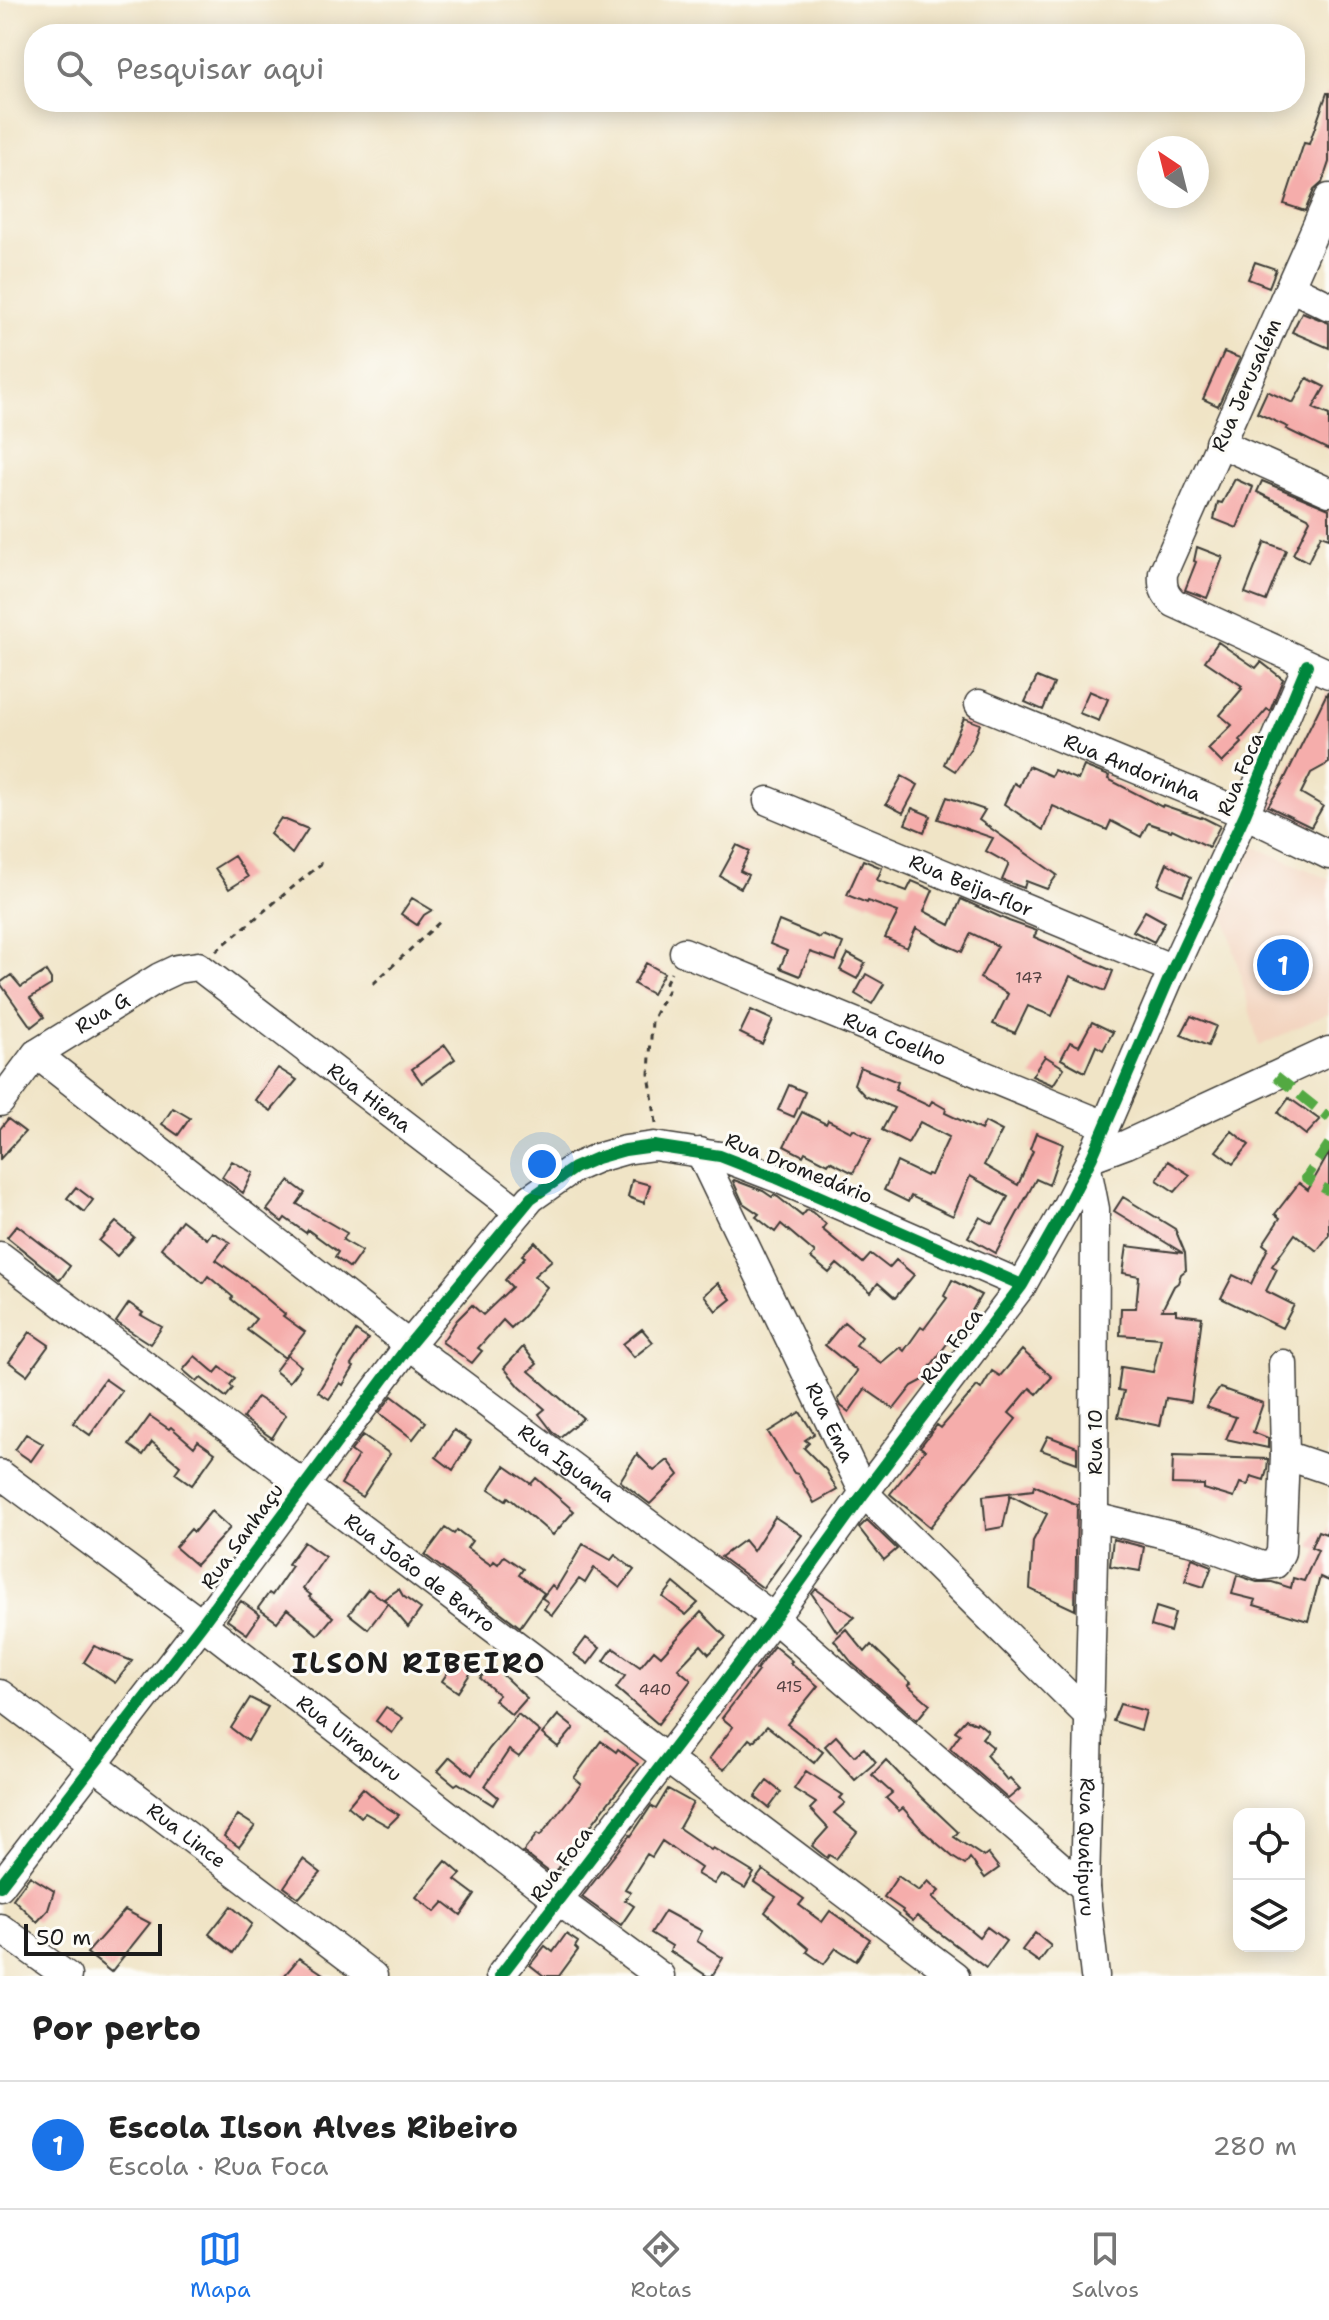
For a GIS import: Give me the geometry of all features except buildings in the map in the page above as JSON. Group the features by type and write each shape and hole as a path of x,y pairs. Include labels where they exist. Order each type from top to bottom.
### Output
{"street":[{"name":"Rua Jerusalém","path":"1318,670 1174,603 1165,595 1162,585 1163,573 1219,443 1329,198"},
{"path":"1290,287 1329,306"},
{"path":"1219,443 1329,492"},
{"name":"Rua Foca","path":"500,1976 774,1618 864,1493 1022,1285 1089,1163 1173,969 1245,814 1318,670"},
{"name":"Rua Andorinha","path":"979,704 1245,814 1329,855"},
{"name":"Rua Beija-flor","path":"768,801 1173,969"},
{"name":"Rua Coelho","path":"678,961 1105,1125"},
{"name":"Rua Hiena","path":"198,966 519,1212"},
{"name":"Rua G","path":"0,1102 36,1054 160,977 177,969 198,966"},
{"path":"1089,1163 1329,1051"},
{"name":"Rua Iguana","path":"36,1054 409,1345 774,1618 1085,1888"},
{"name":"Rua Dromedário","path":"519,1212 531,1198 574,1168 597,1158 654,1146 700,1152 720,1156 777,1178 1022,1285"},
{"name":"Rua Ema","path":"700,1152 864,1493 1090,1717"},
{"name":"Rua 10","path":"1089,1163 1095,1209 1090,1717"},
{"name":"Rua Sanhaçu","path":"0,1886 202,1624 409,1345 519,1212"},
{"name":"Rua João de Barro","path":"0,1256 955,1976"},
{"path":"1094,1517 1197,1542 1262,1566 1275,1564 1281,1552 1285,1455 1283,1364"},
{"path":"1285,1455 1329,1470"},
{"name":"Rua Uirapuru","path":"0,1474 202,1624 660,1976"},
{"name":"Rua Lince","path":"0,1694 373,1976"},
{"name":"Rua Quatipuru","path":"1090,1717 1085,1888 1095,1976"},
{"path":"0,1928 67,1976"}],"path":[{"path":"198,966 322,863"},
{"path":"373,984 443,919"},
{"path":"654,1146 657,1125 649,1074 652,1020 668,990 666,982 678,961"}],"shaded area":[{"path":"1253,846 1329,879 1329,1013 1259,1046 1225,916"}],"marked path":[{"path":"1276,1076 1329,1118"},
{"path":"1329,1144 1306,1178 1329,1191"}],"cycle path":[{"path":"500,1976 774,1618 864,1493 1022,1285 1092,1157 1173,969 1245,814 1307,665"},
{"path":"0,1886 202,1624 409,1345 531,1198 574,1168 625,1150 654,1146 720,1156 1022,1285"}],"place":[{"name":"Escola Ilson Alves Ribeiro","path":"1283,965"}],"district":[{"name":"ILSON RIBEIRO","path":"419,1663"}]}
